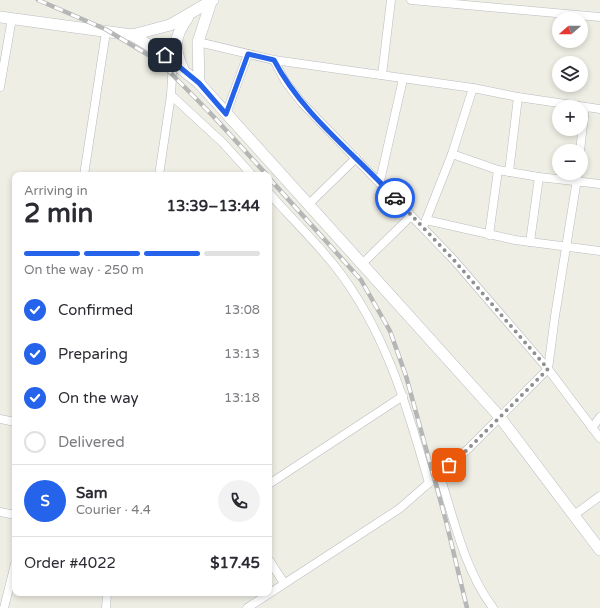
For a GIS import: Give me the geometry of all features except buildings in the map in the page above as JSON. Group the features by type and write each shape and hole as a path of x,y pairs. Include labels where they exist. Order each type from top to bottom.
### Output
{"street":[{"path":"382,75 392,0"},
{"path":"411,0 600,17"},
{"path":"0,17 132,35 170,25 190,15 212,1"},
{"path":"199,83 198,42 212,1"},
{"path":"184,70 177,56 176,37 190,15"},
{"path":"0,87 12,18"},
{"path":"84,172 106,32"},
{"path":"132,35 173,61 199,83 499,416 600,550"},
{"path":"198,42 274,60 473,88 552,102"},
{"path":"226,114 248,54"},
{"path":"274,60 285,81 302,103 380,181 411,216 425,224 530,242 600,251"},
{"path":"159,172 171,95 173,61"},
{"path":"380,181 403,79"},
{"path":"425,224 452,154 473,88"},
{"path":"171,95 223,143 249,172"},
{"path":"508,172 518,97"},
{"path":"588,107 600,109"},
{"path":"452,154 498,170 539,177 552,177"},
{"path":"308,205 356,158"},
{"path":"489,235 498,170"},
{"path":"530,242 539,177"},
{"path":"272,591 399,508 468,449 499,416 548,369 555,316 578,180"},
{"path":"587,180 600,184"},
{"path":"272,196 334,265 357,298 377,332 392,365 403,396 429,483"},
{"path":"362,264 411,216"},
{"path":"425,224 453,259 548,369 600,438"},
{"path":"272,482 403,396"},
{"path":"592,428 600,416"},
{"path":"0,419 12,421"},
{"path":"439,473 461,543 471,568 492,608"},
{"path":"574,515 600,496"},
{"path":"0,512 12,514"},
{"path":"272,565 284,583"},
{"path":"4,608 12,576"},
{"path":"106,608 107,596"},
{"path":"247,608 265,596"}],"railway":[{"path":"38,0 105,29 160,62 213,116 264,172"},
{"path":"272,181 361,280 390,331 406,376 446,521 467,608"}],"way so far":[{"path":"395,198 453,259 548,369 499,416 468,449 449,465"}],"route":[{"path":"165,55 199,83 226,114 248,54 274,60 285,81 302,103 395,198"}]}
